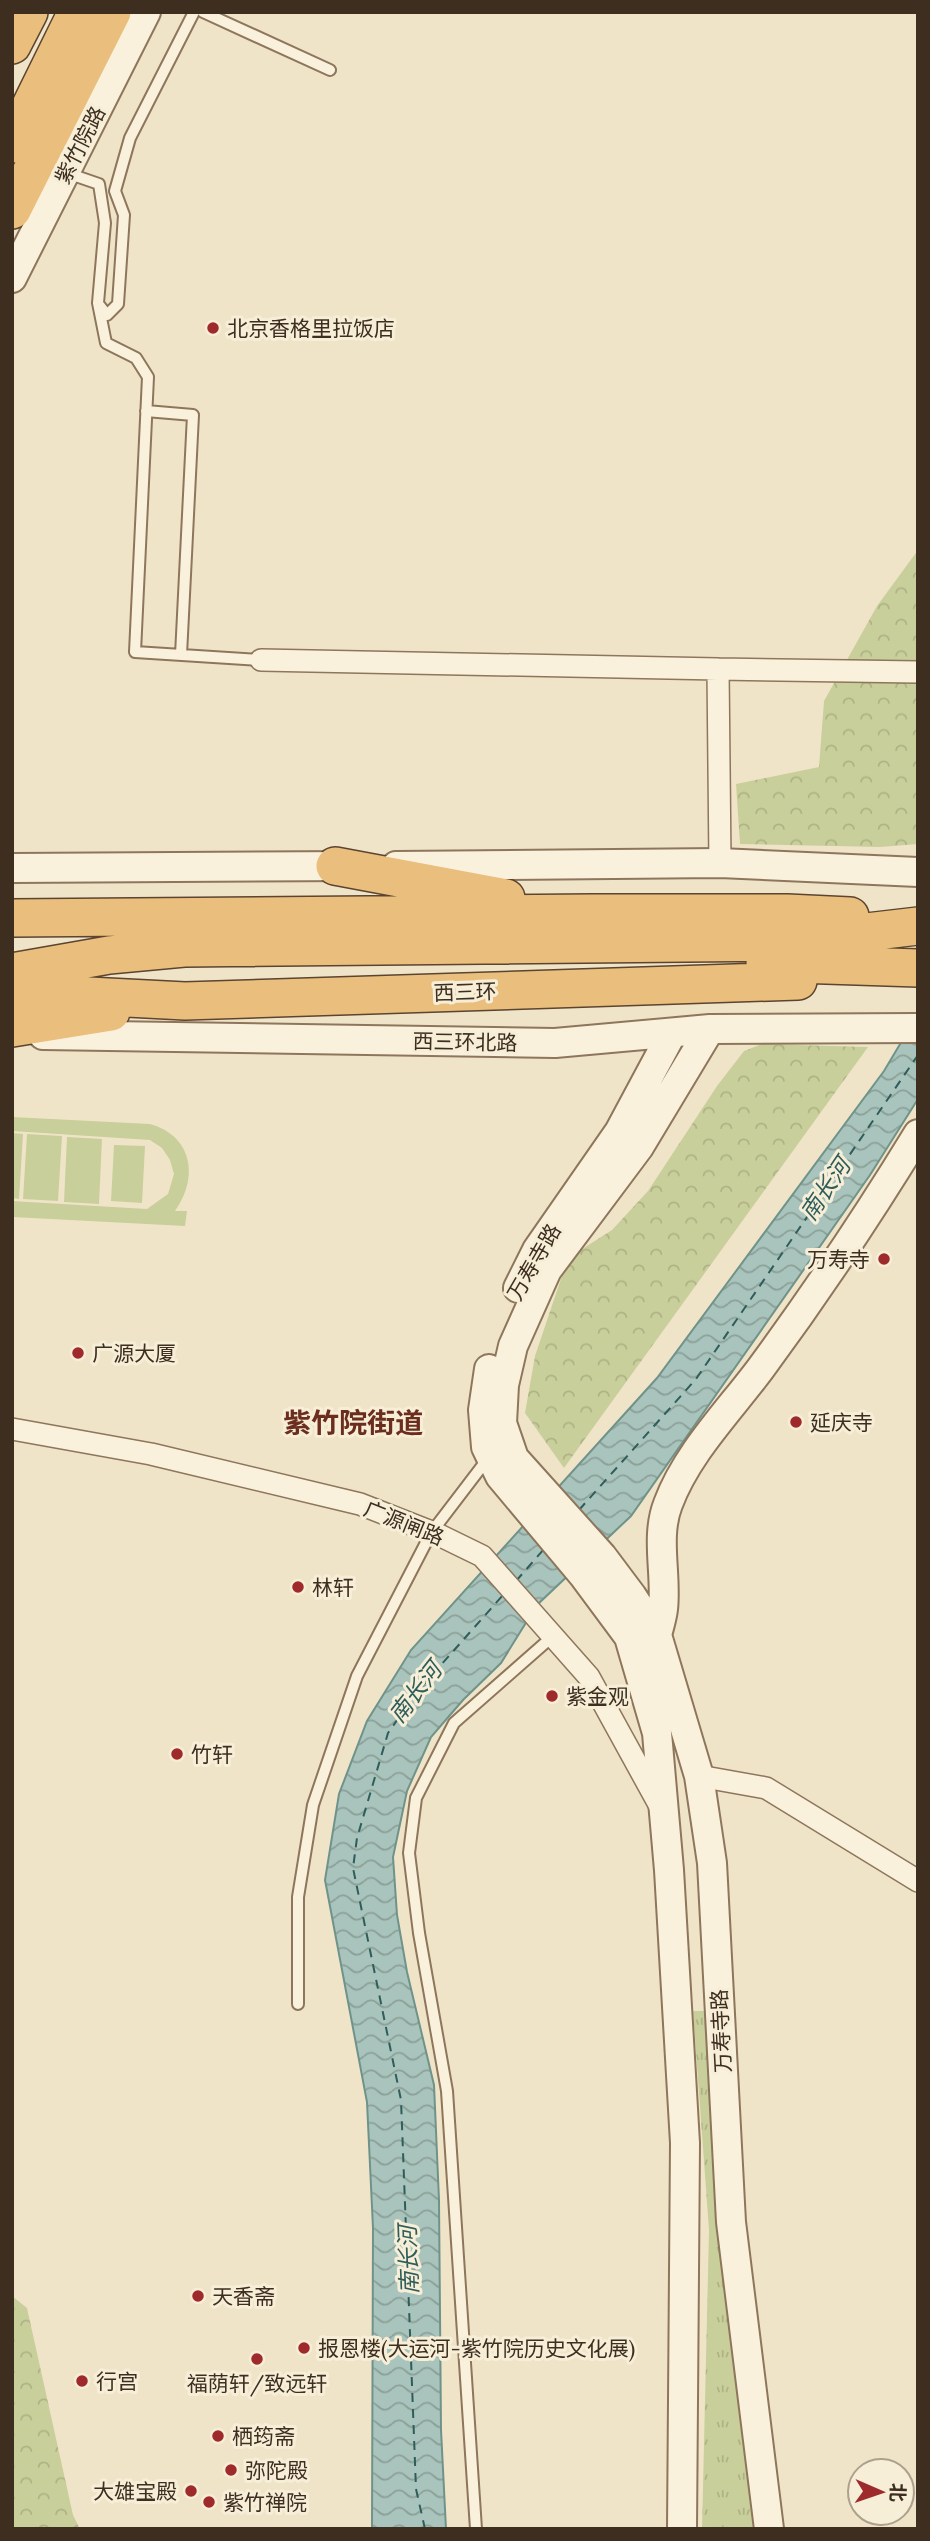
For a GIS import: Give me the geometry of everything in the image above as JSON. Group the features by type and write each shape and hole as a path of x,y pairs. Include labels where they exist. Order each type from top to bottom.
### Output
{"highway":[{"path":"12,104 58,12"},
{"path":"12,144 78,12"},
{"name":"紫竹院路","path":"12,210 112,12"},
{"path":"69,96 137,12"},
{"path":"335,866 593,914"},
{"path":"12,918 787,913 918,920"},
{"path":"12,991 184,956 781,942 918,926"},
{"path":"12,972 109,955 780,963 918,969"},
{"name":"西三环","path":"12,991 186,1001 781,982 918,969"},
{"path":"12,1028 186,1001"}],"street":[{"name":"紫竹院路","path":"12,278 146,12"},
{"path":"261,660 918,672"},
{"path":"718,669 720,863"},
{"path":"12,868 720,863 918,872"},
{"name":"西三环北路","path":"12,1035 555,1043 710,1029 918,1028"},
{"name":"万寿寺路","path":"533,1497 514,1458 502,1423 504,1385 513,1346 547,1270 639,1147 710,1029"},
{"name":"万寿寺路","path":"533,1497 500,1476 486,1447 483,1410 486,1381 505,1315 537,1250 619,1132 672,1033"},
{"path":"657,1635 663,1609 662,1561 667,1506 677,1484 689,1462 762,1366 861,1227 918,1134"},
{"name":"广源闸路","path":"12,1429 151,1454 360,1504 482,1556 589,1676 664,1815"},
{"path":"533,1497 592,1565"},
{"name":"万寿寺路","path":"592,1565 632,1596 657,1635 699,1776 712,1863 732,2222 769,2529"},
{"name":"万寿寺路","path":"592,1565 629,1637 657,1733 685,2143 682,2529"},
{"path":"699,1776 766,1788 918,1881"}],"lane":[{"path":"98,303 107,315 118,304 124,215 115,191 130,138 194,12"},
{"path":"204,12 330,70"},
{"path":"67,173 115,191"},
{"path":"99,184 106,223 98,303 106,342 136,358 148,377 135,652 261,660"},
{"path":"146,411 193,415 181,655"},
{"path":"298,2004 298,1897 313,1805 357,1676 431,1533 490,1455"},
{"path":"476,2529 447,2091 419,1933 409,1853 416,1798 454,1723 552,1635"}],"green space":[{"path":"918,550 918,844 880,847 740,844 736,784 819,767 824,701 877,606"},
{"path":"762,1044 868,1047 564,1468 525,1413 535,1356 568,1258 612,1230 648,1191 717,1086 744,1051"},
{"path":"12,1117 150,1124 164,1130 183,1148 188,1160 187,1185 175,1211 187,1211 185,1226 12,1217 12,1201 147,1209 168,1194 174,1174 170,1160 162,1148 150,1140 12,1131"},
{"path":"12,1133 23,1134 19,1199 12,1198"},
{"path":"27,1134 62,1136 58,1201 23,1199"},
{"path":"67,1137 102,1139 99,1204 64,1202"},
{"path":"114,1145 145,1146 142,1203 111,1201"},
{"path":"693,2011 709,2011 758,2529 702,2529 709,2230"},
{"path":"12,2296 27,2308 73,2515 80,2529 12,2529"}],"water":[{"name":"南长河","path":"918,1014 918,1099 870,1175 631,1516 537,1605 501,1663 463,1700 431,1737 407,1791 393,1857 397,1915 407,1972 434,2085 439,2200 441,2430 446,2529 372,2529 373,2228 367,2102 325,1880 339,1794 367,1721 411,1650 657,1378 884,1071"}],"ferry route":[{"path":"579,1510 696,1379 918,1055"},
{"path":"516,1581 545,1548"},
{"path":"425,2529 416,2489 401,2100 353,1868 357,1838 388,1733 417,1692 503,1595"}],"place":[{"name":"北京香格里拉饭店","path":"213,328"},
{"name":"万寿寺","path":"884,1259"},
{"name":"广源大厦","path":"78,1353"},
{"name":"延庆寺","path":"796,1422"},
{"name":"林轩","path":"298,1587"},
{"name":"紫金观","path":"552,1696"},
{"name":"竹轩","path":"177,1754"},
{"name":"天香斋","path":"198,2296"},
{"name":"报恩楼(大运河-紫竹院历史文化展)","path":"304,2348"},
{"name":"福荫轩/致远轩","path":"257,2359"},
{"name":"行宫","path":"82,2381"},
{"name":"栖筠斋","path":"218,2436"},
{"name":"弥陀殿","path":"231,2470"},
{"name":"大雄宝殿","path":"191,2491"},
{"name":"紫竹禅院","path":"209,2502"}],"district":[{"name":"紫竹院街道","path":"353,1423"}]}
